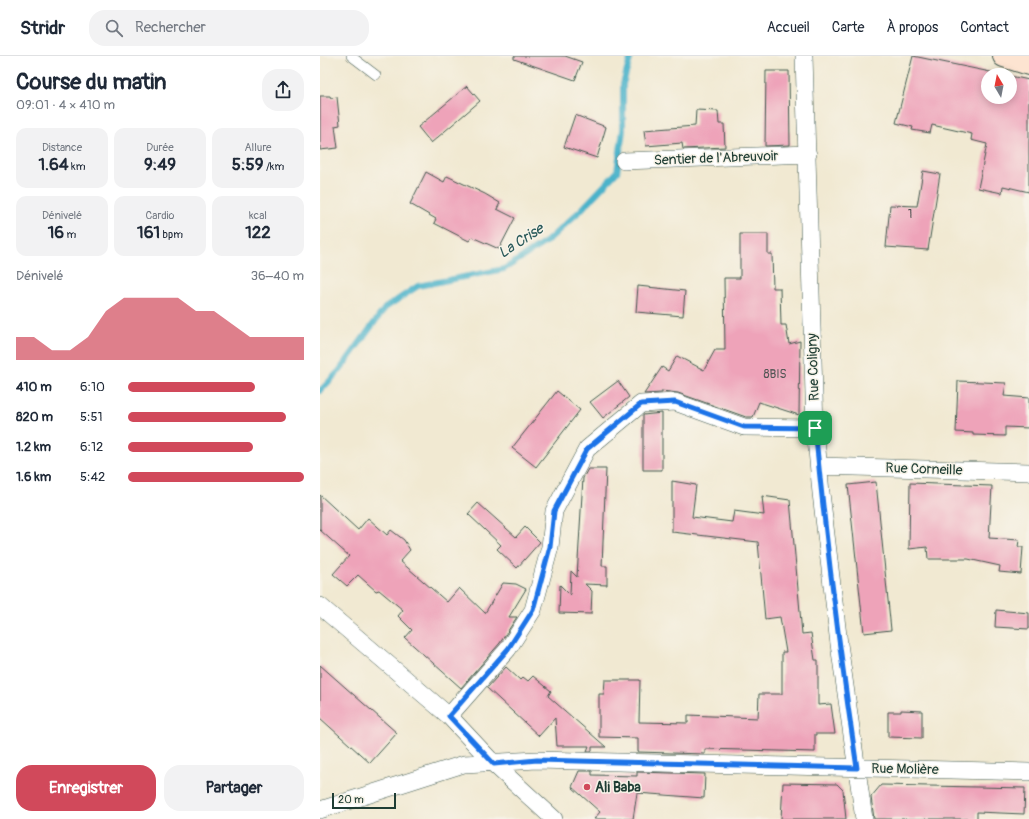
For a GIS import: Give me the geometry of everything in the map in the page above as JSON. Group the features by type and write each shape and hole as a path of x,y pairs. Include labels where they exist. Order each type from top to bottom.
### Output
{"main road":[{"path":"1004,56 1029,64"}],"street":[{"name":"Rue Coligny","path":"804,56 815,428 839,644 864,819"},
{"name":"Sentier de l'Abreuvoir","path":"624,161 808,154"},
{"path":"449,716 508,649 533,610 550,547 554,511 587,449 641,404 675,402 744,427 815,428"},
{"name":"Rue Corneille","path":"819,466 1029,472"},
{"path":"320,606 449,716 494,764 554,819"},
{"name":"Rue Molière","path":"320,810 464,764 494,764 537,760 1029,772"}],"lane":[{"path":"351,56 376,75"}],"building":[{"path":"514,56 565,56 582,62 575,80 514,59"},
{"path":"913,56 981,70 981,104 1017,104 1017,77 1029,80 1029,192 1003,186 1002,193 978,188 987,144 971,140 972,134 932,125 930,133 912,130 913,127 896,123"},
{"path":"766,71 789,71 790,145 765,146"},
{"path":"467,86 480,101 431,143 418,127"},
{"path":"320,96 330,96 331,98 337,97 340,125 335,126 338,148 320,150"},
{"path":"696,110 718,111 719,124 724,124 725,147 683,149 682,143 646,146 644,130 695,126"},
{"path":"575,115 606,127 597,158 564,147"},
{"path":"923,171 940,174 928,250 886,247 890,205 917,206"},
{"path":"426,172 444,182 447,176 485,194 500,203 497,209 515,218 499,249 472,237 469,241 434,223 436,219 410,204"},
{"path":"740,234 768,234 768,254 772,254 773,288 780,288 781,325 786,325 789,344 800,341 799,415 759,402 753,417 746,417 678,393 662,391 662,393 644,394 662,367 668,371 677,356 704,370 715,350 725,350 724,278 740,278"},
{"path":"638,286 685,291 683,316 636,312"},
{"path":"618,381 629,397 603,418 590,402"},
{"path":"958,381 1006,383 1004,396 1029,398 1029,428 1005,427 1005,436 973,435 973,433 956,432"},
{"path":"557,391 580,410 536,467 512,448"},
{"path":"662,413 662,470 643,470 643,415"},
{"path":"588,469 606,469 602,566 607,566 607,585 585,584 592,591 591,614 559,613 560,585 570,595 571,571 577,577 583,478"},
{"path":"672,481 696,485 692,517 732,522 734,511 764,515 762,496 790,500 802,634 811,633 815,660 818,660 818,705 831,704 835,734 815,734 815,752 705,749 705,754 638,752 638,738 599,737 599,694 604,694 605,680 640,680 639,722 688,723 688,715 758,718 759,694 782,694 782,652 786,652 780,617 765,619 758,542 672,532"},
{"path":"876,482 891,630 864,633 848,485"},
{"path":"910,483 992,486 989,538 1019,540 1018,547 1023,547 1021,574 999,572 1000,566 968,559 928,559 927,547 909,549"},
{"path":"320,495 358,530 368,518 387,535 391,530 404,540 410,550 400,561 447,602 459,588 485,613 503,583 516,584 526,589 509,617 517,617 500,643 461,688 405,638 412,630 398,616 403,610 379,590 376,591 358,575 347,586 333,574 349,556 320,530"},
{"path":"478,503 516,537 525,527 540,542 517,568 497,549 501,545 468,514"},
{"path":"996,610 1029,613 1029,629 995,627"},
{"path":"320,665 397,733 370,763 320,718"},
{"path":"506,667 520,680 523,677 528,681 533,676 551,691 548,696 606,747 592,747 592,751 587,751 589,746 557,746 555,718 539,736 487,688"},
{"path":"901,710 922,711 922,738 888,737 888,712 901,712"},
{"path":"579,771 592,771 592,775 637,776 637,772 705,774 704,798 637,793 633,819 594,819 600,812 572,787"},
{"path":"783,783 837,784 843,790 846,819 781,819"},
{"path":"881,785 1025,788 1024,814 977,812 977,819 874,819 871,797"}],"waterway":[{"name":"La Crise","path":"320,391 339,371 385,308 418,286 504,269 547,241 581,210 617,172 623,130 623,84 631,56"}],"place":[{"name":"Ali Baba","path":"587,787"}],"route":[{"path":"675,402 744,427 815,428 821,493 839,644 857,768 537,760 494,764 449,716 508,649 533,610 550,547 554,511 587,449 641,404 675,402"}]}
